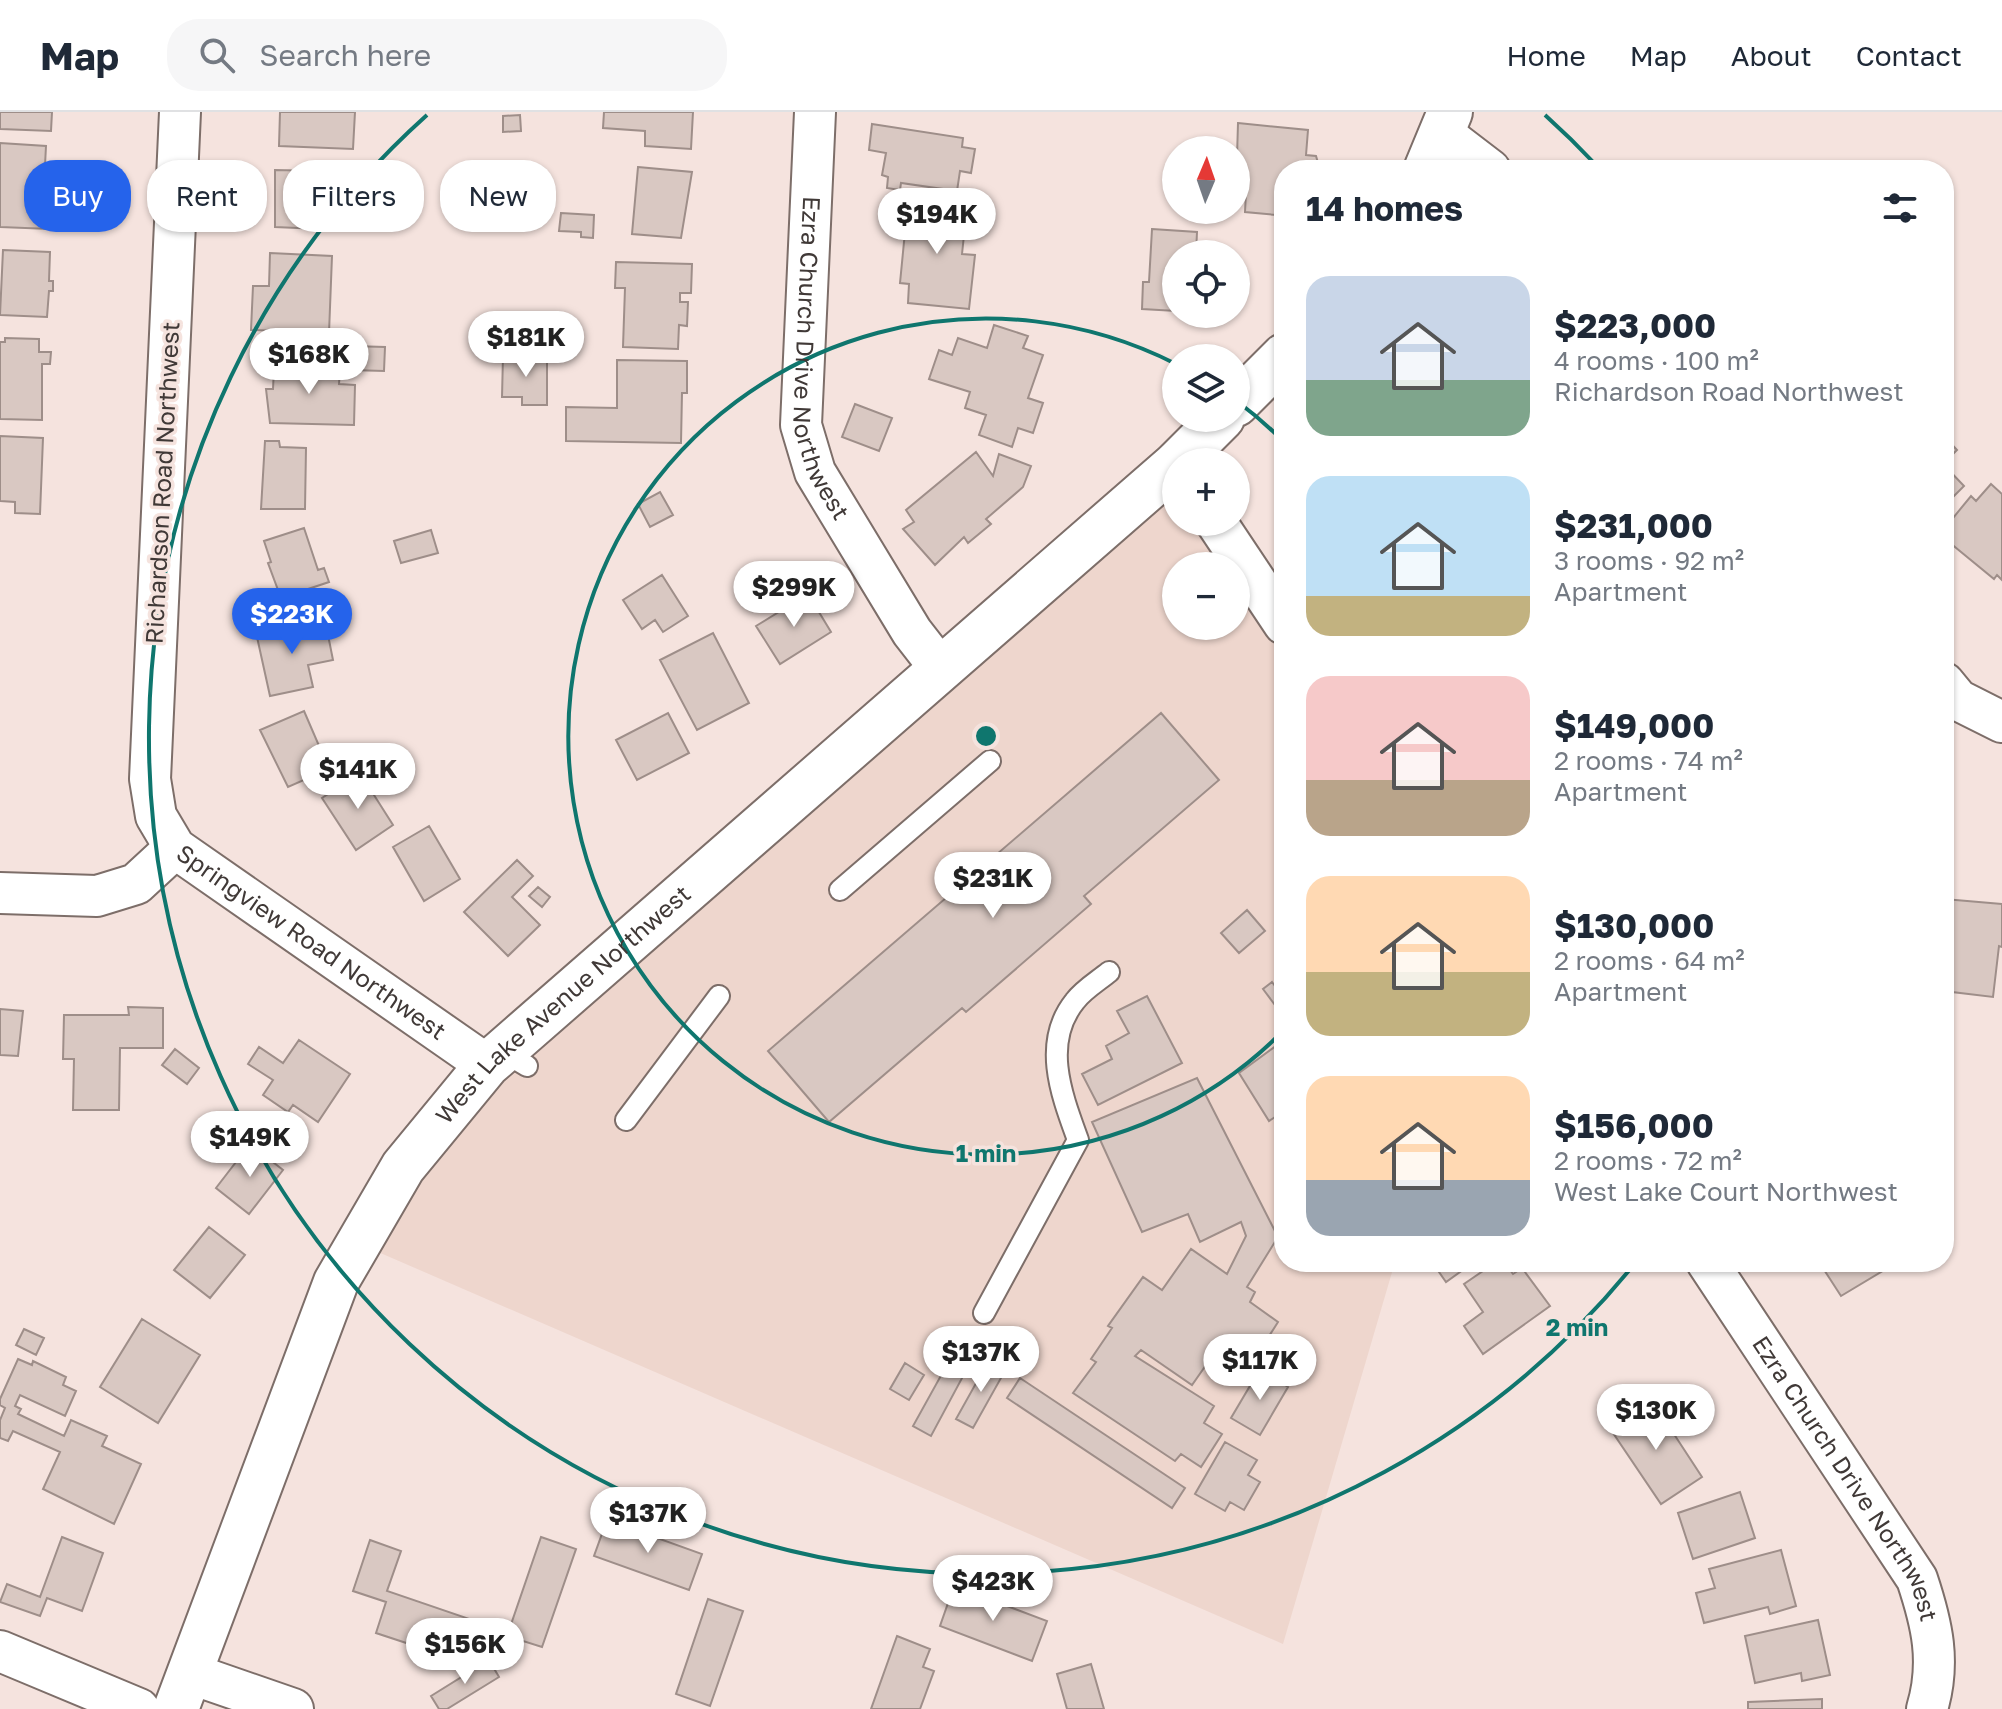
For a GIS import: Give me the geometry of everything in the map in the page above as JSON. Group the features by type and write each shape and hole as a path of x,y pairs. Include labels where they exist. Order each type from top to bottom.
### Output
{"street":[{"name":"Richardson Road Northwest","path":"175,848 156,816 150,779 180,112"},
{"name":"Ezra Church Drive Northwest","path":"815,112 801,425 815,472 912,632 940,668"},
{"path":"1439,139 1474,160"},
{"path":"1250,390 1274,366"},
{"name":"West Lake Avenue Northwest","path":"1192,448 1208,432"},
{"name":"West Lake Avenue Northwest","path":"183,1691 336,1282 403,1167 505,1060 940,668 1162,476"},
{"path":"1225,536 1274,609"},
{"path":"1954,695 2002,722"},
{"name":"Springview Road Northwest","path":"0,893 97,896 136,884 175,848 505,1060"},
{"name":"Ezra Church Drive Northwest","path":"1714,1272 1917,1579 1934,1629 1935,1681 1927,1709"},
{"path":"0,1651 139,1709"},
{"path":"183,1691 293,1709"}],"lane":[{"path":"840,890 990,761"},
{"path":"984,1313 1078,1140 1058,1078 1056,1049 1066,1015 1075,999 1109,972"},
{"path":"626,1120 719,996"}],"shaded area":[{"path":"1162,501 1162,536 1226,536 1239,552 1162,552 1162,640 1250,640 1250,566 1274,596 1274,1272 1392,1272 1283,1644 355,1242 498,1049 801,823"}],"building":[{"path":"0,112 52,112 51,131 0,129"},
{"path":"280,112 355,112 353,149 279,146"},
{"path":"604,112 693,112 691,149 645,146 645,131 603,128"},
{"path":"520,115 521,131 503,132 503,116"},
{"path":"1238,123 1308,130 1306,155 1316,156 1317,160 1274,160 1274,215 1250,212 1250,136 1238,136"},
{"path":"872,124 963,138 962,147 975,149 971,173 960,171 957,191 901,183 900,190 887,188 888,177 882,175 886,153 869,150"},
{"path":"0,143 46,146 45,160 24,160 24,228 0,227"},
{"path":"638,167 692,172 681,238 632,234"},
{"path":"275,170 283,170 283,227 275,227"},
{"path":"908,201 967,207 962,254 975,255 969,309 908,303 909,284 900,283"},
{"path":"561,213 594,215 593,238 581,237 581,232 559,231"},
{"path":"1152,229 1197,232 1197,240 1162,240 1162,310 1142,309 1143,282 1149,282"},
{"path":"3,250 50,252 49,281 53,281 53,291 49,291 47,317 0,315"},
{"path":"270,253 332,256 329,333 251,330 253,286 269,286"},
{"path":"616,262 692,264 691,293 680,293 680,302 688,302 687,326 679,325 678,349 623,347 625,288 615,288"},
{"path":"994,325 1028,336 1023,348 1043,355 1028,398 1043,403 1033,433 1018,428 1012,447 979,435 986,415 965,408 970,392 929,379 939,350 952,355 958,338 987,348"},
{"path":"5,338 39,339 39,352 51,352 50,364 42,364 42,420 0,419 0,342 5,342"},
{"path":"351,346 385,347 384,371 351,370"},
{"path":"280,354 301,355 301,369 340,370 339,384 355,385 354,425 270,423 266,389 273,389 274,368 279,368"},
{"path":"503,356 547,357 547,405 522,405 522,397 502,397"},
{"path":"617,360 687,361 687,393 682,393 681,443 566,441 566,407 617,408"},
{"path":"855,404 892,418 879,451 842,437"},
{"path":"0,436 43,438 40,514 15,513 15,502 0,501"},
{"path":"265,441 279,441 280,447 306,448 305,509 261,509"},
{"path":"976,452 993,476 999,454 1031,466 1023,487 986,519 991,524 968,543 964,537 935,565 903,529 914,522 906,510"},
{"path":"1954,476 1964,486 1954,496"},
{"path":"1991,484 2002,494 2002,580 1997,575 1994,579 1954,546 1954,517 1971,496 1976,501"},
{"path":"660,492 673,515 650,527 638,504"},
{"path":"304,528 318,570 324,568 329,582 281,598 268,563 271,562 264,541"},
{"path":"431,530 438,553 401,563 394,541"},
{"path":"662,575 688,616 663,632 655,620 642,629 623,600"},
{"path":"808,594 831,632 780,664 756,626"},
{"path":"296,617 300,636 327,630 333,660 308,665 313,687 270,696 257,637 272,634 269,623"},
{"path":"713,633 749,703 697,730 660,660"},
{"path":"304,711 329,769 288,787 260,730"},
{"path":"668,713 689,753 637,780 616,740"},
{"path":"1161,713 1219,780 1084,896 1091,904 966,1012 962,1008 829,1122 768,1051"},
{"path":"360,773 393,825 356,850 322,798"},
{"path":"429,826 460,879 424,901 393,847"},
{"path":"517,860 533,876 512,897 540,925 508,956 464,912"},
{"path":"538,887 550,897 542,907 529,896"},
{"path":"1954,900 2002,904 2002,947 1999,946 1993,997 1954,992"},
{"path":"1247,910 1265,931 1239,953 1221,933"},
{"path":"1272,982 1274,1004 1263,989"},
{"path":"1147,996 1182,1063 1098,1105 1082,1074 1112,1059 1106,1046 1129,1033 1117,1011"},
{"path":"128,1007 163,1008 163,1048 120,1048 119,1110 73,1110 74,1059 63,1059 64,1015 129,1015"},
{"path":"0,1009 23,1011 18,1056 0,1055"},
{"path":"299,1040 350,1074 318,1122 293,1105 288,1112 263,1095 273,1080 248,1064 259,1047 283,1063"},
{"path":"1274,1047 1274,1118 1269,1121 1239,1073"},
{"path":"175,1049 199,1068 187,1084 162,1065"},
{"path":"1197,1078 1274,1229 1274,1243 1247,1287 1255,1292 1250,1302 1278,1322 1245,1374 1213,1355 1192,1385 1141,1350 1135,1356 1214,1406 1204,1423 1222,1434 1201,1467 1181,1454 1175,1461 1073,1393 1096,1362 1091,1359 1112,1328 1108,1326 1143,1277 1162,1290 1191,1249 1227,1274 1246,1236 1241,1222 1200,1242 1188,1214 1142,1232 1092,1122"},
{"path":"250,1144 283,1170 249,1214 216,1188"},
{"path":"209,1227 245,1255 210,1298 174,1270"},
{"path":"1439,1272 1460,1272 1446,1282"},
{"path":"1481,1272 1525,1272 1550,1306 1483,1354 1464,1326 1483,1312 1464,1284"},
{"path":"1825,1272 1881,1272 1841,1296"},
{"path":"142,1319 200,1355 158,1423 100,1387"},
{"path":"24,1329 44,1338 36,1355 16,1345"},
{"path":"959,1343 976,1352 931,1436 913,1426"},
{"path":"18,1359 32,1365 33,1361 66,1377 63,1385 76,1391 65,1416 20,1395 15,1406 21,1409 18,1414 64,1436 71,1420 107,1436 102,1446 141,1464 114,1524 43,1489 60,1452 13,1431 8,1441 0,1438 0,1420 5,1408 0,1405 0,1399"},
{"path":"989,1360 1006,1369 973,1428 956,1419"},
{"path":"905,1363 924,1375 909,1400 890,1389"},
{"path":"1260,1369 1288,1387 1260,1435 1231,1418"},
{"path":"1020,1378 1185,1488 1172,1508 1007,1398"},
{"path":"1651,1399 1702,1477 1661,1504 1609,1427"},
{"path":"1225,1442 1257,1460 1248,1475 1260,1482 1244,1510 1230,1502 1225,1511 1195,1494"},
{"path":"1740,1492 1755,1538 1693,1559 1678,1513"},
{"path":"607,1520 702,1554 689,1590 594,1556"},
{"path":"62,1537 103,1553 82,1611 47,1598 40,1616 0,1602 7,1584 40,1597"},
{"path":"541,1537 576,1549 542,1647 507,1636"},
{"path":"370,1540 401,1551 387,1591 487,1625 473,1665 376,1633 386,1602 353,1591"},
{"path":"1781,1550 1796,1606 1770,1614 1768,1607 1704,1623 1696,1593 1715,1588 1709,1569"},
{"path":"954,1586 1047,1621 1032,1661 940,1626"},
{"path":"708,1599 743,1611 710,1706 676,1694"},
{"path":"1818,1620 1830,1675 1802,1681 1801,1673 1755,1683 1745,1636"},
{"path":"897,1636 930,1649 923,1667 934,1671 920,1709 871,1709"},
{"path":"489,1660 499,1677 447,1709 439,1709 431,1696"},
{"path":"1091,1664 1104,1709 1067,1709 1057,1674"},
{"path":"1822,1699 1822,1709 1748,1709 1748,1702"}]}
